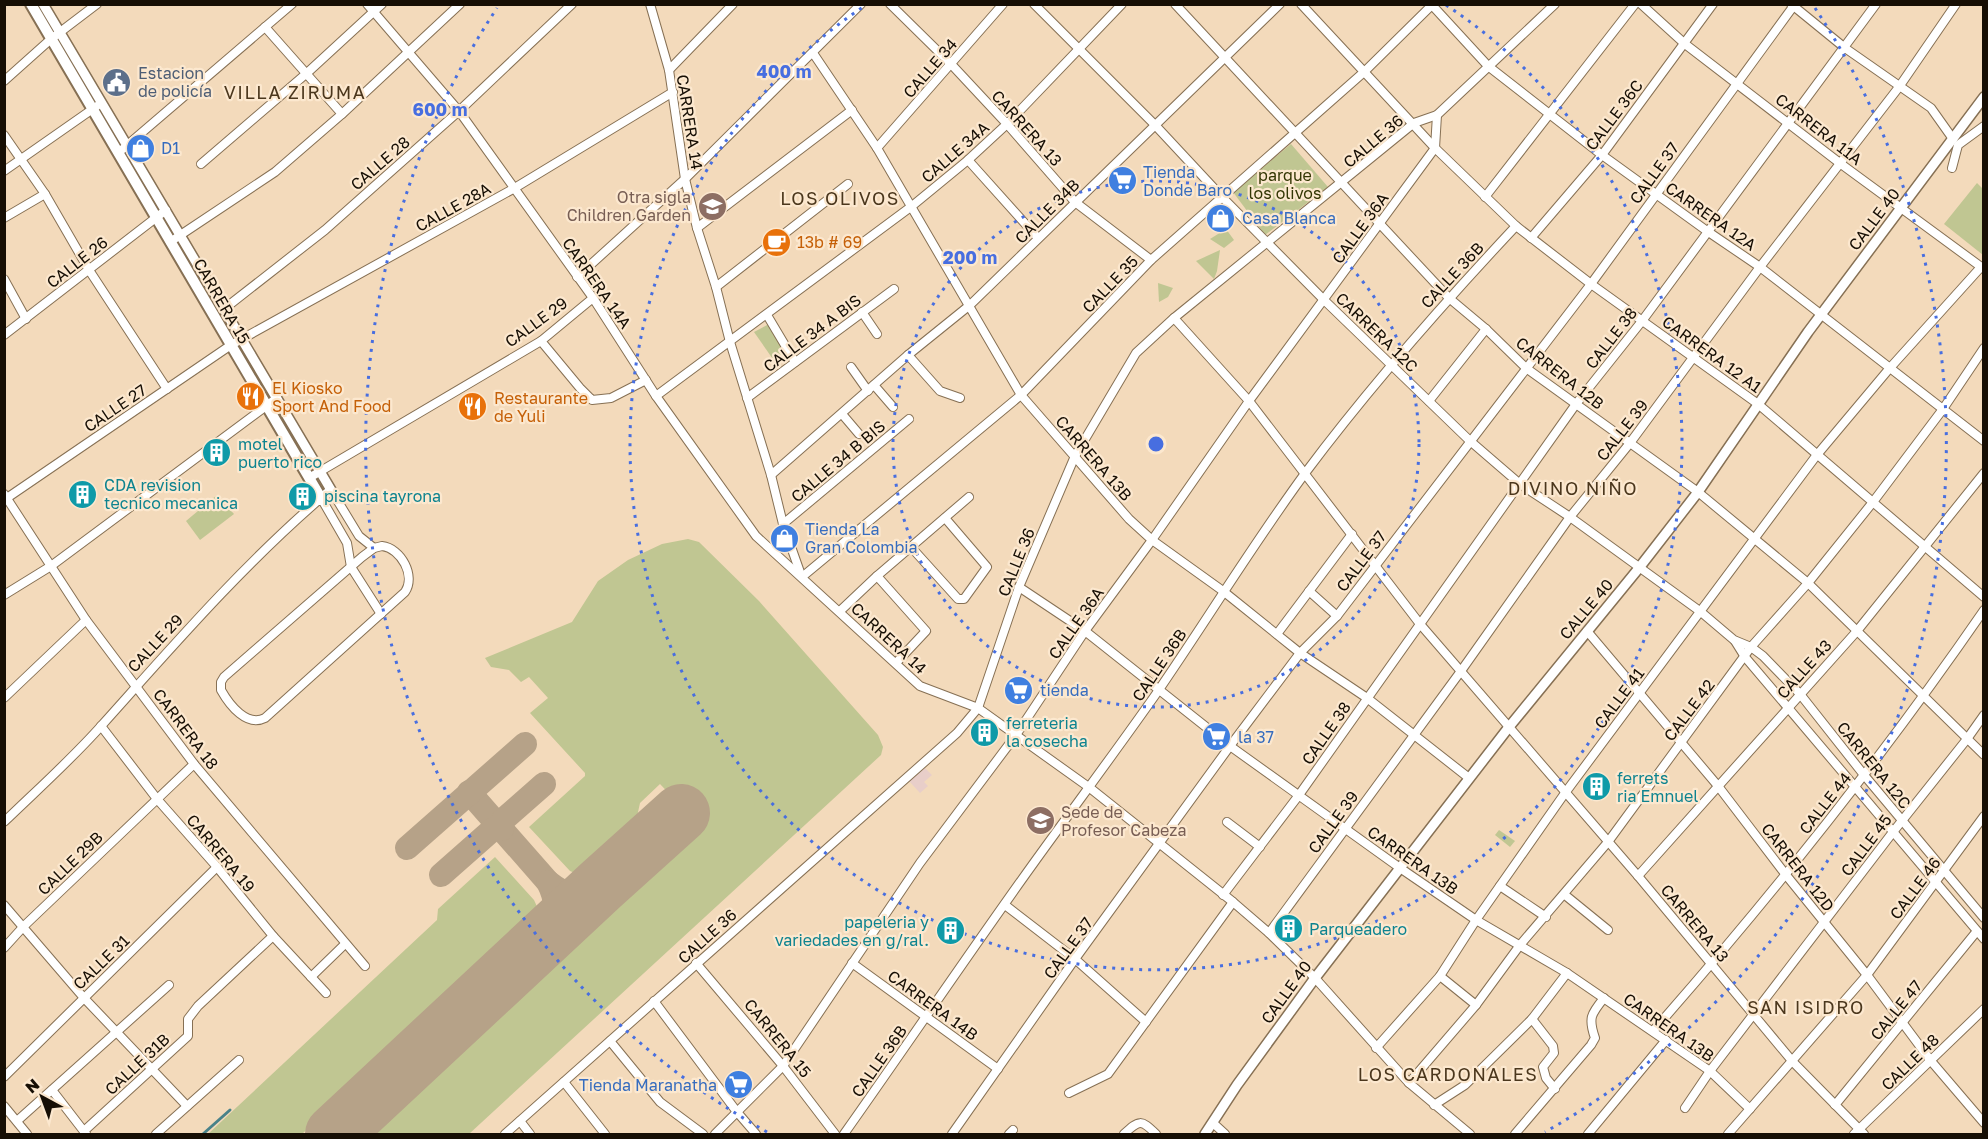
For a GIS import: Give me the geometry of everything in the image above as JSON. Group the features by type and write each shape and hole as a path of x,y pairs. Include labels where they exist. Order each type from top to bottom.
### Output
{"main road":[{"name":"CARRERA 15","path":"31,4 321,498"}],"street":[{"name":"CARRERA 15","path":"43,4 359,536 374,548"},
{"path":"4,81 51,39 97,4"},
{"path":"118,153 292,4"},
{"name":"CARRERA 14A","path":"367,4 459,111 593,298 656,396 756,536 802,577"},
{"path":"201,164 307,73 382,4"},
{"path":"170,242 275,171 342,114 460,4"},
{"name":"CALLE 28","path":"224,309 325,230 459,111 572,4"},
{"name":"CARRERA 14","path":"650,4 669,70 685,179 729,342 771,475 783,524 802,577 920,686 978,708 1090,789 1269,933 1315,978 1409,1083 1470,1134"},
{"path":"669,70 734,4"},
{"path":"577,277 685,179 861,4"},
{"name":"CARRERA 13","path":"890,4 951,64 1075,202 1151,260"},
{"name":"CALLE 34","path":"877,148 1003,4"},
{"name":"CARRERA 12C","path":"1035,4 1155,124 1223,198 1324,300 1469,441 1520,484 1570,517 1701,612 1734,640 1745,657 1983,939"},
{"name":"CALLE 34A","path":"656,396 912,206 968,160 1007,124 1122,4"},
{"name":"CARRERA 12B","path":"1175,4 1449,297 1526,368 1698,492 1808,583 1983,755"},
{"name":"CALLE 34B","path":"771,475 908,355 970,305 1280,4"},
{"name":"CARRERA 12 A1","path":"1301,4 1435,148 1516,226 1591,284 1758,404 1983,597"},
{"name":"CALLE 36","path":"505,1134 957,733 978,708 1019,587 1075,456 1136,352 1174,318 1414,123 1437,115 1555,4"},
{"path":"1485,197 1635,4"},
{"name":"CARRERA 11A","path":"1641,4 1685,44 1841,164 1982,268"},
{"name":"CALLE 36C","path":"1531,238 1602,155 1713,4"},
{"name":"CALLE 38","path":"1223,895 1299,795 1576,404 1642,321 1876,4"},
{"name":"CALLE 39","path":"1269,933 1461,671 1570,517 1630,443 1760,267 1899,87 1956,4"},
{"name":"CALLE 35","path":"802,577 1021,395 1151,260 1364,72 1432,5"},
{"name":"CARRERA 12A","path":"1432,5 1488,66 1602,155 1760,267 1983,441"},
{"path":"1793,5 1845,48 1931,108 1953,139"},
{"name":"CALLE 37","path":"952,1134 1075,959 1161,844 1230,746 1300,653 1337,616 1591,284 1793,5"},
{"path":"265,27 342,114"},
{"name":"CARRERA 13B","path":"813,52 877,148 1021,395 1130,519 1152,540 1223,591 1300,653 1368,698 1469,778"},
{"name":"CALLE 28A","path":"242,339 513,189 673,92"},
{"name":"CALLE 40","path":"1204,1134 1315,978 1509,727 1698,492 1822,314 1983,97"},
{"path":"4,171 102,103"},
{"path":"698,228 852,110"},
{"path":"1435,148 1437,115"},
{"path":"1952,168 1958,145 1983,126"},
{"path":"4,135 23,159 89,270 166,389"},
{"name":"CALLE 36A","path":"715,1134 722,1132 737,1112 783,1066 920,863 1016,735 1085,632 1249,401 1435,148"},
{"path":"968,160 1038,238"},
{"path":"716,287 848,184"},
{"path":"4,218 45,194"},
{"name":"CALLE 26","path":"4,335 166,210"},
{"name":"CALLE 36B","path":"844,1134 1005,905 1090,789 1305,473 1391,363 1516,226"},
{"name":"CALLE 41","path":"1376,1048 1440,976 1476,920 1565,793 1816,456 1890,369 1982,268"},
{"path":"4,279 26,319"},
{"name":"CALLE 34 A BIS","path":"747,398 894,289"},
{"name":"CALLE 29","path":"309,478 541,341 593,298"},
{"path":"862,312 877,334"},
{"path":"766,315 795,362"},
{"name":"CARRERA 13","path":"1174,318 1249,401 1420,624 1638,876 1793,1062 1859,1133"},
{"path":"1429,401 1486,329"},
{"name":"CALLE 27","path":"6,497 242,339"},
{"path":"541,341 592,400 611,398 646,380"},
{"name":"CALLE 42","path":"1409,1083 1476,1005 1520,945 1608,842 1751,647 1808,583 1873,502 1943,409 1983,348"},
{"path":"908,355 940,391 960,398"},
{"path":"851,367 893,407"},
{"path":"4,595 51,566 277,398"},
{"path":"842,414 859,434"},
{"name":"CALLE 34 B BIS","path":"783,524 909,419"},
{"name":"CALLE 43","path":"1638,876 1857,631 1983,473"},
{"name":"CALLE 29","path":"4,822 101,726 135,686 274,539 332,490"},
{"name":"CARRERA 18","path":"6,497 86,620 194,764 365,966"},
{"path":"840,611 969,497"},
{"name":"CARRERA 15","path":"321,498 347,543 351,567 381,614"},
{"path":"911,547 958,599 964,599 987,567 945,518"},
{"path":"1277,634 1352,534"},
{"path":"382,546 394,550 410,577 409,587 266,718 255,721 245,718 224,695 221,686 224,677 374,548 382,546"},
{"path":"877,576 926,631 896,663"},
{"name":"CARRERA 13B","path":"1019,587 1085,632 1230,746 1400,868 1476,920 1567,973 1710,1071 1750,1109"},
{"path":"1309,591 1337,616"},
{"name":"CALLE 44","path":"1653,1032 1712,965 1856,787 1924,697 1983,610"},
{"path":"4,698 86,620"},
{"name":"CARRERA 12D","path":"1587,631 1638,693 1682,741 1867,975 1931,1061 1983,1123"},
{"name":"CARRERA 12C","path":"1734,640 1751,647 1763,656 1800,694 1983,918"},
{"name":"CALLE 45","path":"1685,1108 1710,1071 1902,820 1967,739 1983,715"},
{"name":"CARRERA 19","path":"101,726 157,799 218,867 273,936 326,993"},
{"name":"CALLE 29B","path":"4,948 24,926 194,764"},
{"name":"CALLE 46","path":"1728,1134 1867,975 1983,816"},
{"path":"1227,822 1260,847"},
{"name":"CALLE 31","path":"4,1077 218,867"},
{"path":"1500,886 1546,917"},
{"path":"1564,895 1608,930"},
{"path":"1069,1093 1108,1074 1233,903"},
{"path":"4,905 84,998 187,1106"},
{"path":"1005,905 1075,959 1146,1022"},
{"name":"CALLE 47","path":"1835,1105 1977,931"},
{"name":"CALLE 31B","path":"85,1133 188,1036 188,1019 198,1006 273,936"},
{"path":"311,977 345,944"},
{"name":"CARRERA 15","path":"696,963 783,1066 835,1134"},
{"name":"CARRERA 14B","path":"852,963 998,1069"},
{"path":"1434,1105 1465,1085 1532,1019 1567,973"},
{"path":"1440,976 1476,1005"},
{"path":"17,1121 169,985"},
{"path":"1515,1134 1591,1045 1595,1038 1590,1024 1592,1012 1604,999"},
{"path":"654,1001 756,1134"},
{"name":"CALLE 48","path":"1859,1133 1983,1009"},
{"path":"1532,1019 1553,1046 1554,1053 1543,1067 1546,1078 1555,1089"},
{"path":"1588,1134 1666,1040"},
{"path":"610,1041 660,1101 703,1134"},
{"path":"156,1134 239,1060"},
{"path":"564,1082 605,1134"},
{"path":"52,1090 85,1133"},
{"path":"4,1106 26,1134"},
{"path":"520,1121 530,1134"},
{"path":"1124,1134 1135,1124 1141,1122 1156,1134"},
{"path":"1213,1123 1225,1134"}],"shaded area":[{"path":"925,768 932,775 924,782 928,786 920,793 909,781"}],"green space":[{"name":"parque los olivos","path":"1291,144 1328,187 1265,235 1233,192"},
{"path":"1977,183 1983,189 1983,255 1944,224"},
{"path":"1226,229 1234,240 1224,248 1210,239"},
{"path":"1220,250 1217,271 1214,279 1196,261"},
{"path":"1158,283 1173,288 1168,297 1159,302"},
{"path":"769,324 791,356 777,365 754,332"},
{"path":"217,495 234,514 200,540 186,521"},
{"path":"688,539 699,542 759,601 878,735 883,747 881,755 469,1134 360,1134 697,823 660,784 640,803 635,826 585,872 577,874 570,871 529,827 585,776 585,773 530,713 548,698 529,677 521,682 509,670 491,667 485,658 572,622 598,581 628,560 662,544"},
{"path":"1499,830 1515,841 1510,847 1495,835"},
{"path":"495,857 534,900 538,910 535,920 302,1134 208,1134 437,920 438,909"}],"waterway":[{"path":"203,1134 230,1110"}],"taxiway":[{"path":"407,848 525,744"},
{"path":"441,875 492,830 502,829 503,820 544,784"},
{"path":"469,792 548,882 555,907 550,933"},
{"path":"548,882 562,892 574,895 586,893 601,885"}],"runway":[{"path":"334,1134 681,813"}],"place":[{"name":"Estacion de policía","path":"117,82"},
{"name":"D1","path":"140,148"},
{"name":"Tienda Donde Baro","path":"1122,181"},
{"name":"Otra sigla Children Garden","path":"712,206"},
{"name":"Casa Blanca","path":"1221,218"},
{"name":"13b # 69","path":"776,242"},
{"name":"El Kiosko Sport And Food","path":"251,397"},
{"name":"Restaurante de Yuli","path":"473,407"},
{"name":"motel puerto rico","path":"217,453"},
{"name":"CDA revision tecnico mecanica","path":"83,494"},
{"name":"piscina tayrona","path":"303,496"},
{"name":"Tienda La Gran Colombia","path":"784,538"},
{"name":"tienda","path":"1019,690"},
{"name":"ferreteria la cosecha","path":"985,732"},
{"name":"la 37","path":"1217,737"},
{"name":"ferrets ria Emnuel","path":"1596,787"},
{"name":"Sede de Profesor Cabeza","path":"1040,821"},
{"name":"Parqueadero","path":"1288,929"},
{"name":"papeleria y variedades en g/ral.","path":"950,931"},
{"name":"Tienda Maranatha","path":"738,1085"}],"district":[{"name":"VILLA ZIRUMA","path":"295,93"},
{"name":"LOS OLIVOS","path":"840,199"},
{"name":"DIVINO NIÑO","path":"1573,489"},
{"name":"SAN ISIDRO","path":"1806,1008"},
{"name":"LOS CARDONALES","path":"1448,1075"}]}
